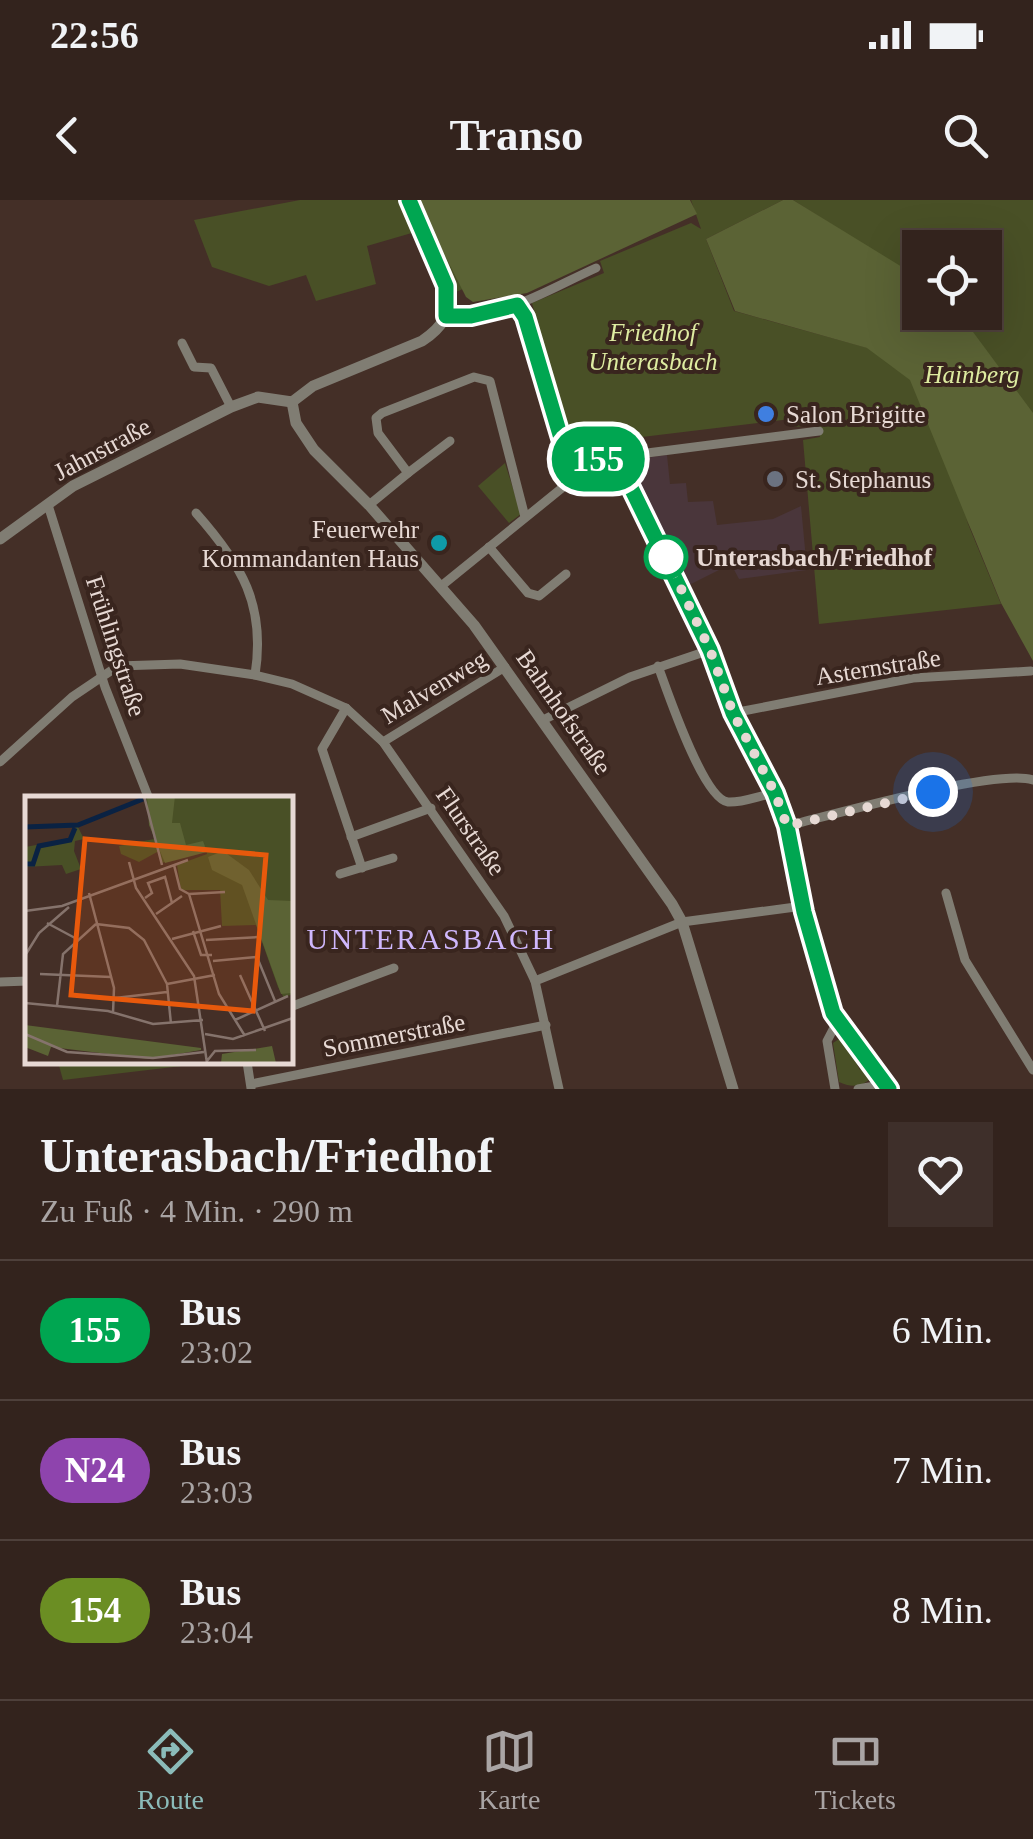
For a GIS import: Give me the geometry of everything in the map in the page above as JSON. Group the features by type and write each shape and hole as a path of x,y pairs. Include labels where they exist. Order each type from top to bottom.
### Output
{"street":[{"path":"409,200 446,286 446,316 471,316 517,305 596,268"},
{"path":"517,305 525,317 561,438 572,454 590,460 820,431"},
{"name":"Jahnstraße","path":"0,539 98,472 258,397 292,402 312,386 422,341 437,330 446,316"},
{"path":"182,343 194,367 211,368 231,408"},
{"path":"408,472 378,433 376,418 382,412 474,378 490,381 525,517"},
{"name":"Bahnhofstraße","path":"292,402 296,423 314,450 368,505 505,667 682,922 733,1089"},
{"path":"368,505 450,441"},
{"path":"616,457 710,650 733,713 775,793 787,826 828,996 838,1020 888,1086"},
{"path":"440,587 578,475"},
{"name":"Frühlingstraße","path":"48,505 102,675 148,796"},
{"path":"196,513 248,585 256,608 259,647 254,675"},
{"path":"490,547 528,593 539,596 566,574"},
{"path":"542,720 658,666 710,650"},
{"name":"Flurstraße","path":"102,675 118,666 180,664 292,684 346,708 383,742 504,916 534,981 559,1089"},
{"path":"658,666 691,751 716,796 728,802 775,793"},
{"name":"Malvenweg","path":"383,742 505,667"},
{"name":"Asternstraße","path":"733,713 912,678 1032,671"},
{"path":"0,762 38,725 102,675"},
{"path":"346,708 322,748 362,868"},
{"path":"787,826 954,788 1011,778 1033,780"},
{"path":"352,837 431,808"},
{"path":"340,874 393,858"},
{"path":"946,893 965,960 1033,1070"},
{"path":"534,981 682,922 804,909"},
{"path":"292,1006 394,968"},
{"path":"0,982 25,981"},
{"path":"834,1089 827,1040 838,1020"},
{"name":"Sommerstraße","path":"251,1086 546,1024"},
{"path":"858,1089 888,1086"}],"shaded area":[{"path":"667,455 670,484 686,483 688,502 713,501 717,525 773,519 801,506 807,570 739,579 731,564 687,586 634,473 638,459"}],"green space":[{"path":"300,200 667,200 449,295 422,230 367,246 376,284 316,301 306,275 269,286 212,267 194,220"},
{"path":"417,200 690,200 697,214 527,293 473,302 466,297"},
{"name":"Friedhof Unterasbach","path":"691,200 783,200 706,239 734,311 868,348 839,229 793,200 1033,200 1033,657 966,519 1001,604 819,624 803,440 820,437 818,425 794,427 791,419 642,437 635,446 589,451 571,443 532,303 604,273 600,261 691,223 701,229"},
{"name":"Hainberg","path":"783,200 793,200 902,267 902,330 972,330 1033,413 1033,661 1001,603 910,380 867,348 735,311 706,239"},
{"path":"505,463 521,514 509,523 478,486"},
{"path":"842,1037 860,1070 866,1068 871,1078 863,1084 839,1082 833,1043"},
{"path":"59,1064 199,1064 63,1080"}],"bus line":[{"name":"155","path":"409,200 446,286 446,316 471,316 517,305 525,317 561,438 572,454 590,460 616,457 710,650 733,713 775,793 787,826 804,912 833,1013 889,1089"}],"place":[{"name":"Salon Brigitte","path":"766,414"},
{"name":"St. Stephanus","path":"775,479"},
{"name":"Feuerwehr Kommandanten Haus","path":"439,543"},
{"name":"Unterasbach/Friedhof","path":"666,557"}],"district":[{"name":"UNTERASBACH","path":"431,938"}],"route":[{"path":"666,557 787,826 933,792"}]}
